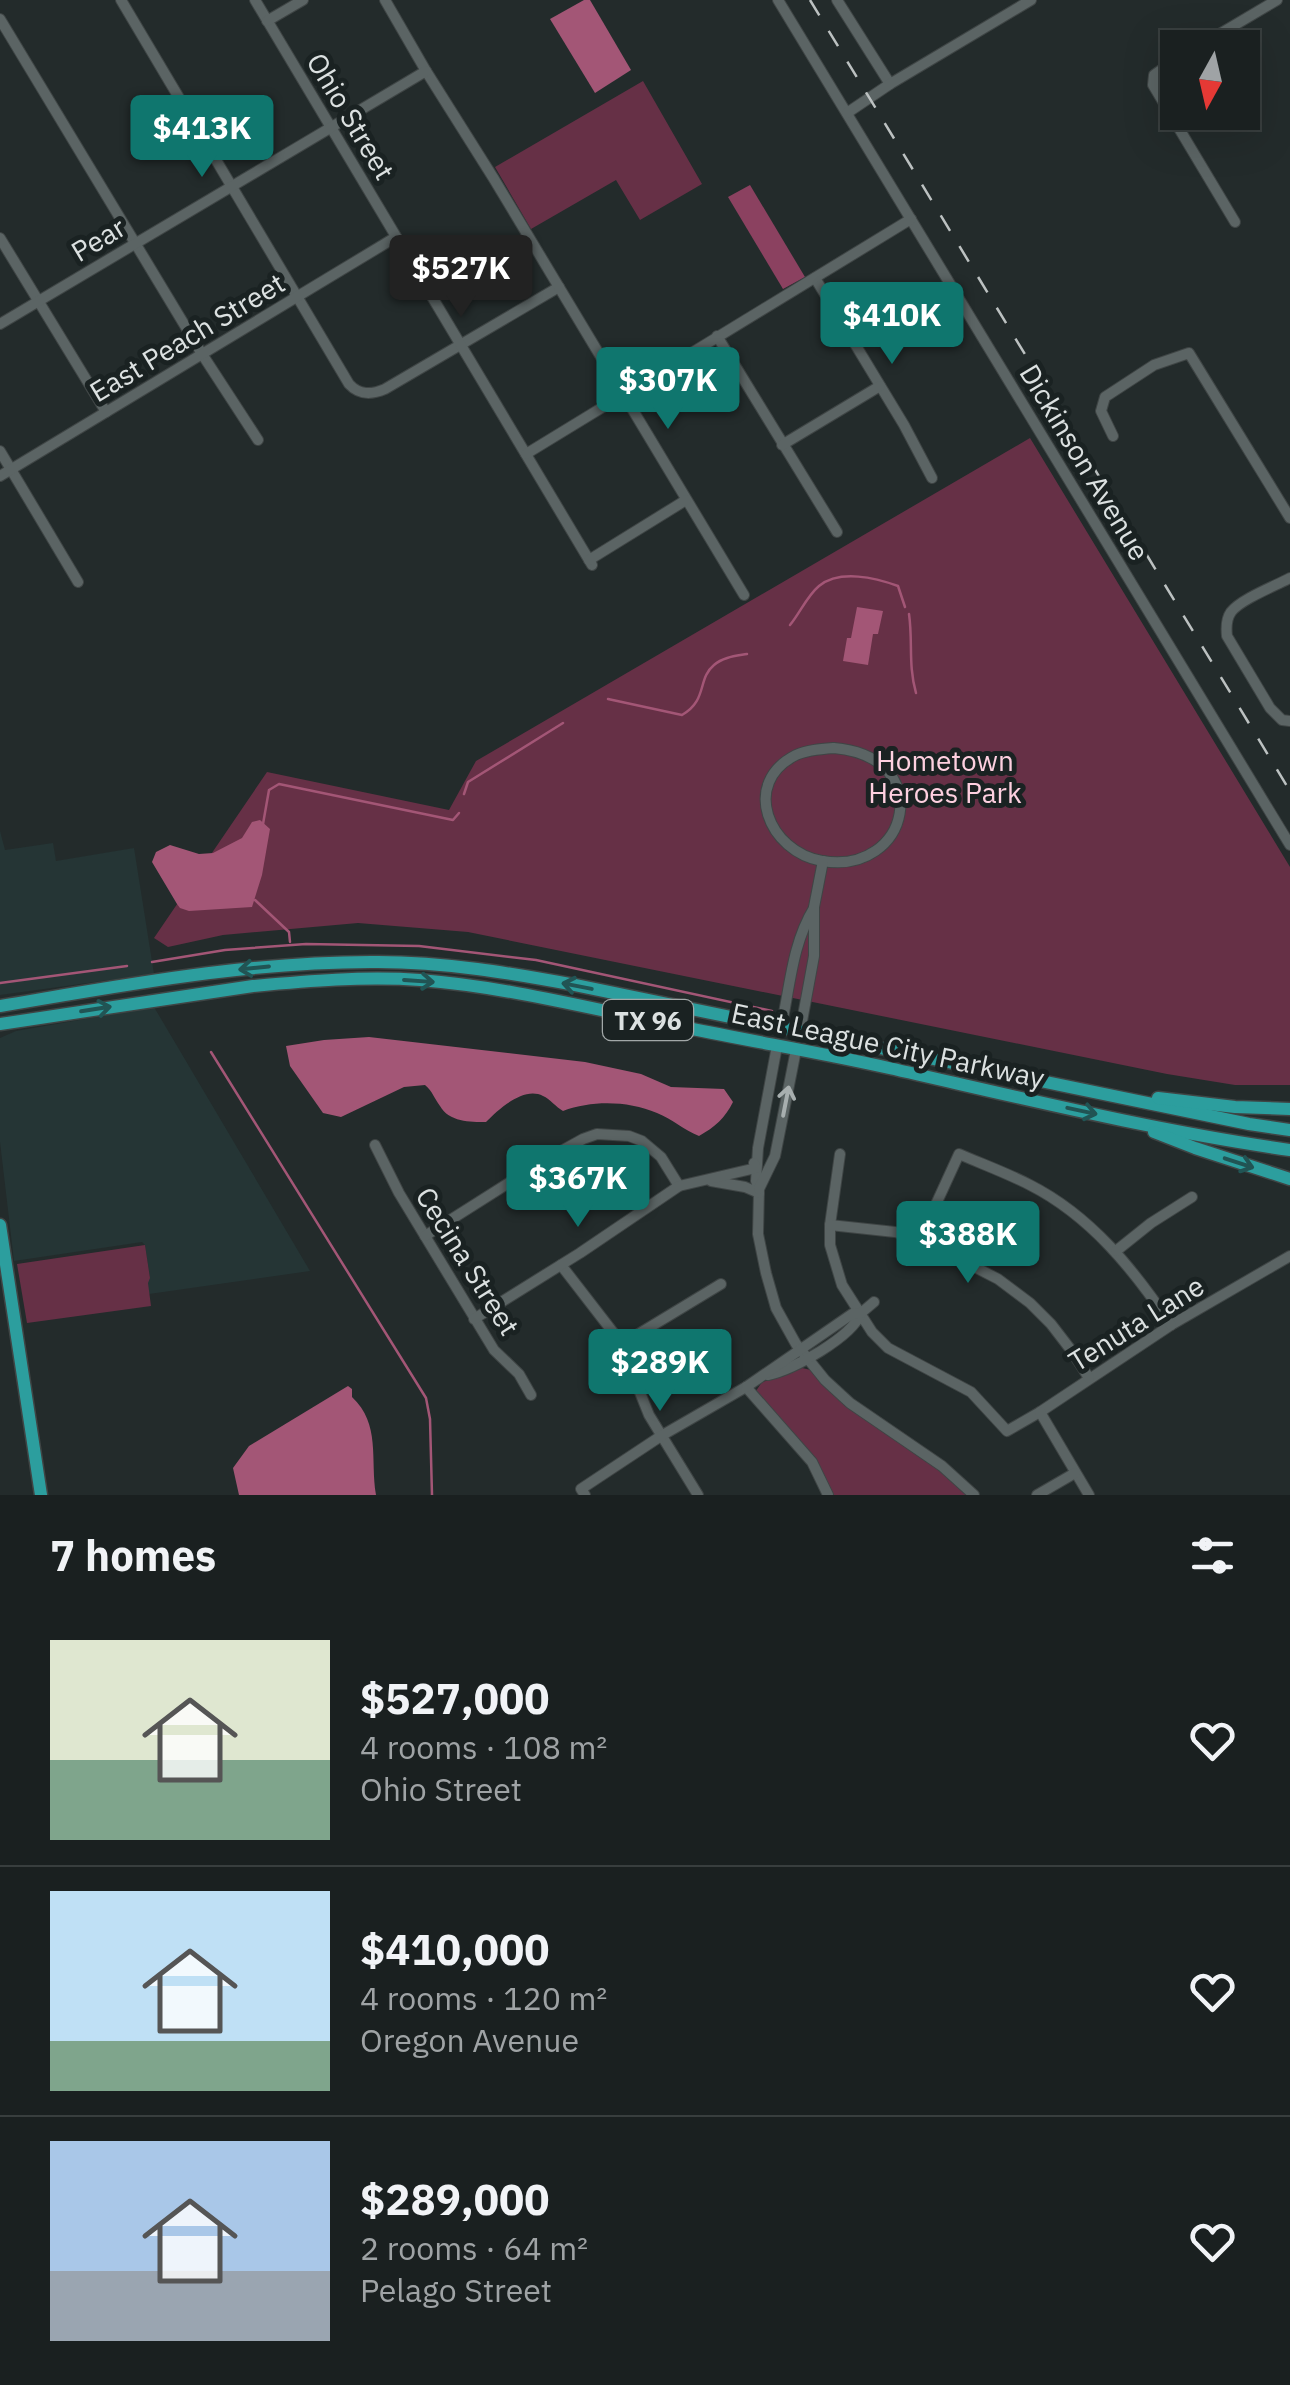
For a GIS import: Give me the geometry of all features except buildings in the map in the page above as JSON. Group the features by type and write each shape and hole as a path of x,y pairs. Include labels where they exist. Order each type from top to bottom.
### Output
{"main road":[{"name":"East League City Parkway","path":"0,1006 275,966 339,962 479,969 541,978 1290,1130"},
{"name":"East League City Parkway","path":"0,1024 253,986 419,980 498,991 1124,1120 1290,1150"},
{"path":"0,996 61,996"},
{"path":"0,1032 24,1020"},
{"path":"777,1046 781,1028"},
{"path":"796,1050 800,1032"},
{"path":"995,1072 1048,1076 1198,1104 1290,1109"},
{"path":"1124,1120 1290,1179"},
{"path":"0,1224 41,1495"}],"street":[{"path":"121,0 352,387 367,394 384,389 559,287"},
{"name":"Ohio Street","path":"255,0 591,562 686,500"},
{"path":"268,21 303,0"},
{"path":"385,0 744,596"},
{"name":"Dickinson Avenue","path":"778,0 1290,845"},
{"path":"836,0 890,84"},
{"path":"847,113 1031,0"},
{"path":"1226,30 1277,0"},
{"path":"0,20 258,440"},
{"name":"Pear","path":"0,324 426,71"},
{"path":"1160,71 1154,75 1153,85 1160,97"},
{"path":"1180,130 1235,222"},
{"path":"526,454 911,218"},
{"name":"East Peach Street","path":"0,476 396,237"},
{"path":"0,238 106,412"},
{"path":"815,278 932,478"},
{"path":"717,336 837,532"},
{"path":"1113,436 1101,411 1105,397 1154,365 1189,353 1290,518"},
{"path":"782,444 880,386"},
{"path":"0,451 78,582"},
{"path":"1286,721 1270,708 1227,636 1226,624 1230,612 1238,606 1290,578"},
{"path":"826,749 850,750 877,762 895,780 901,801 900,818 893,835 872,852 849,860 823,861 796,850 779,836 768,818 766,797 775,774 792,757 826,749"},
{"path":"781,1028 799,939 814,907 823,861"},
{"path":"800,1032 816,942 814,907"},
{"path":"792,974 810,978"},
{"path":"777,1046 756,1168 758,1234 776,1308 796,1344 825,1380 850,1403 942,1466 974,1495"},
{"path":"759,1191 775,1156 796,1050"},
{"path":"426,1236 545,1160 597,1134 642,1140 661,1157 679,1186"},
{"name":"Cecina Street","path":"375,1145 399,1193 474,1318 531,1395"},
{"path":"840,1154 830,1245 842,1286 861,1313"},
{"path":"920,1239 959,1154 1032,1186 1080,1218 1116,1251 1171,1325"},
{"path":"474,1318 679,1186 756,1168"},
{"path":"700,1180 759,1191"},
{"path":"1116,1251 1192,1197"},
{"path":"830,1225 896,1232 920,1239 998,1279 1051,1324 1088,1378"},
{"name":"Tenuta Lane","path":"861,1313 888,1348 971,1392 1007,1431 1171,1325 1290,1256"},
{"path":"561,1265 622,1344 649,1415 698,1495"},
{"path":"622,1344 722,1284"},
{"path":"583,1492 661,1436 805,1354 852,1314 861,1313 874,1302"},
{"path":"746,1387 812,1462 828,1495"},
{"path":"1040,1412 1089,1495"},
{"path":"1037,1495 1076,1472"}],"shaded area":[{"path":"590,0 631,70 595,93 550,19"},
{"path":"750,185 805,277 783,289 728,197"},
{"path":"857,607 883,611 878,634 873,634 868,665 843,661"},
{"path":"260,820 270,829 252,907 189,911 180,908 152,862 156,852 170,845 199,854 213,853 242,838 252,822"},
{"path":"0,831 5,850 53,843 56,861 134,848 154,974 0,995"},
{"path":"154,1007 310,1271 149,1294 150,1278 142,1242 14,1261 0,1142 0,1038 16,1031"},
{"path":"369,1037 585,1062 641,1074 671,1087 724,1089 733,1102 719,1122 699,1136 646,1109 598,1104 563,1111 536,1094 512,1100 486,1122 460,1120 444,1111 425,1085 404,1087 341,1117 323,1113 290,1066 286,1046"},
{"path":"348,1386 371,1430 376,1495 239,1495 233,1468 249,1446"}],"green space":[{"path":"643,81 702,184 640,220 616,180 531,229 495,167"},
{"name":"Hometown Heroes Park","path":"1030,438 1290,867 1290,1085 1235,1085 1167,1074 468,932 358,923 223,935 168,947 154,938 267,772 449,810 476,761"},
{"path":"145,1245 151,1306 27,1323 17,1264"},
{"path":"802,1368 811,1370 850,1407 958,1484 967,1495 831,1495 756,1391 762,1382"}],"waterway":[{"path":"790,625 819,586 847,576 898,586 905,607"},
{"path":"909,614 916,693"},
{"path":"608,699 682,715 696,703 714,665 747,654"},
{"path":"464,794 468,782 563,723"},
{"path":"263,824 269,790 279,784 453,820 459,813"},
{"path":"255,900 289,932 290,942"},
{"path":"152,962 225,950 306,944 419,946 536,960 772,1011"},
{"path":"0,983 127,966"},
{"path":"211,1052 426,1398 432,1495"}],"railway":[{"path":"810,0 1290,791"}]}
